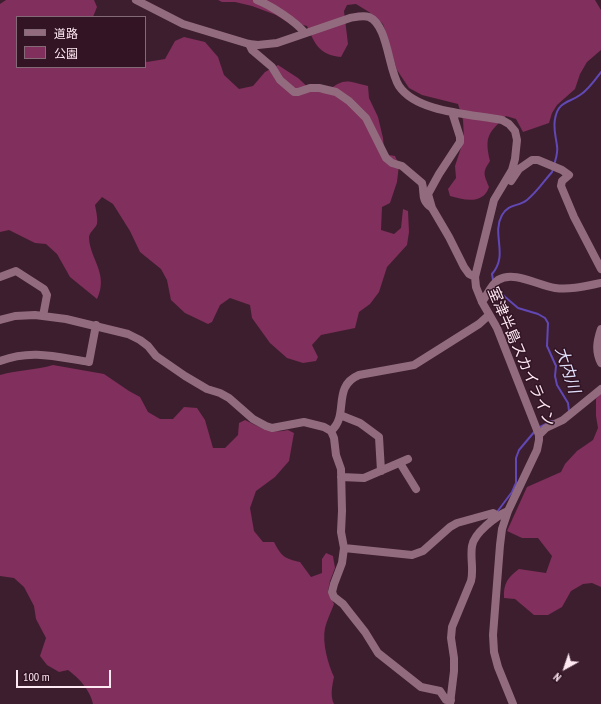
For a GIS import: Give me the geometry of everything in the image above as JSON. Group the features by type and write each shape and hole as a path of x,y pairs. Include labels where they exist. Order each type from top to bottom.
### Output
{"street":[{"name":"室津半島スカイライン","path":"136,0 183,24 248,44 258,45 277,43 350,18 361,16 369,18 375,22 381,30 399,85 408,97 422,104 452,112 502,120 509,124 514,131 516,140 515,159 512,170 494,200 475,277 476,287 482,302 497,328 539,435 537,450 508,511 502,529 500,545 494,652 498,667 514,704"},
{"path":"257,0 269,5 300,27 305,33"},
{"path":"248,44 252,50 272,68 280,80 294,92 310,88 328,89 336,92 360,110 370,125 386,158 392,163 402,166 422,183 423,197 432,208"},
{"path":"452,112 460,137 460,142 429,191 428,197 432,208 464,267 469,274 475,277"},
{"path":"505,182 510,182 520,169 532,160 538,160 562,170 569,175 562,181 561,186 574,217 601,269"},
{"path":"0,277 16,271 44,289 47,295 43,316"},
{"path":"482,302 492,285 500,279 510,277 532,281 554,288 567,289 601,283"},
{"path":"0,320 15,316 35,314 96,325 128,334 140,340 148,346 156,356 185,376 207,390 220,393 229,398 253,419 266,426 272,428 304,422 324,427 331,431 334,438 336,455 341,469 341,532 344,548 342,563 332,592 334,597 343,604 365,632 378,653 421,687 440,691 448,702"},
{"path":"331,431 336,427 340,415 344,388 353,378 359,375 414,365 479,324 489,315"},
{"path":"0,361 13,356 37,354 89,362 96,325"},
{"path":"601,328 597,351 601,363"},
{"path":"539,435 546,428 563,420 601,389"},
{"path":"340,415 360,423 379,436 381,471"},
{"path":"341,477 364,478 408,459"},
{"path":"400,463 416,489"},
{"path":"344,548 412,555 423,550 450,527 457,523 508,511"},
{"path":"448,702 454,658 451,638 452,627 472,581 472,546 474,538 496,514"}],"green space":[{"path":"6,0 94,0 97,7 93,16 16,16 16,68 146,68 146,62 165,59 175,41 184,37 205,42 218,57 224,75 239,89 253,86 265,72 278,65 298,78 312,91 324,93 336,85 345,82 354,82 368,86 369,98 378,117 384,149 389,155 395,156 399,165 397,182 390,203 382,207 381,230 394,234 401,228 403,209 408,211 409,232 407,245 387,267 379,292 370,304 359,312 355,328 321,335 312,345 318,357 316,361 303,363 287,358 270,343 252,318 250,305 230,298 220,305 212,322 208,324 185,313 171,300 167,280 161,269 140,252 130,231 113,204 102,197 95,205 97,224 89,238 92,253 100,274 101,282 97,299 70,277 57,254 46,244 35,243 9,230 0,232 0,4"},
{"path":"218,0 595,0 601,10 601,50 587,62 580,74 575,89 557,105 552,113 549,123 523,132 516,119 506,116 495,127 489,135 488,140 490,161 486,168 485,174 489,187 482,197 467,200 450,196 448,189 456,178 455,166 464,139 463,120 458,104 422,95 409,88 397,70 383,24 369,12 356,4 347,5 344,11 348,44 341,57 328,54 319,48 307,26 299,24 295,27 276,15 252,6 235,2 222,2"},
{"path":"53,365 104,374 140,397 148,412 160,419 173,419 184,407 197,408 205,420 213,448 225,448 238,435 239,423 245,420 266,430 288,430 294,433 289,461 275,477 256,491 250,508 254,531 263,542 274,542 281,554 291,560 300,562 311,577 322,573 322,559 326,553 333,556 335,568 328,591 334,604 325,628 324,640 328,660 334,677 332,694 334,704 93,704 87,689 72,673 68,670 59,672 47,665 40,656 46,638 36,619 34,606 24,587 14,578 0,576 0,375"},
{"path":"601,392 601,587 592,583 583,584 571,591 562,607 548,615 534,615 515,599 504,598 505,585 509,578 519,569 546,573 552,556 538,538 522,538 507,531 527,487 561,472 565,464 577,451 593,440 598,428 596,399"}],"waterway":[{"name":"大内川","path":"554,165 557,151 554,130 556,113 564,103 583,93 601,72"},
{"name":"大内川","path":"493,280 492,274 497,267 500,252 498,230 502,215 511,207 524,202 531,197 553,169"},
{"name":"大内川","path":"495,284 504,296 518,308 538,314 545,318 548,323 547,346 556,366 555,376 557,385 568,403 569,411"},
{"name":"大内川","path":"538,428 552,421"},
{"name":"大内川","path":"497,512 512,492 516,483 516,458 519,450 535,431"}]}
